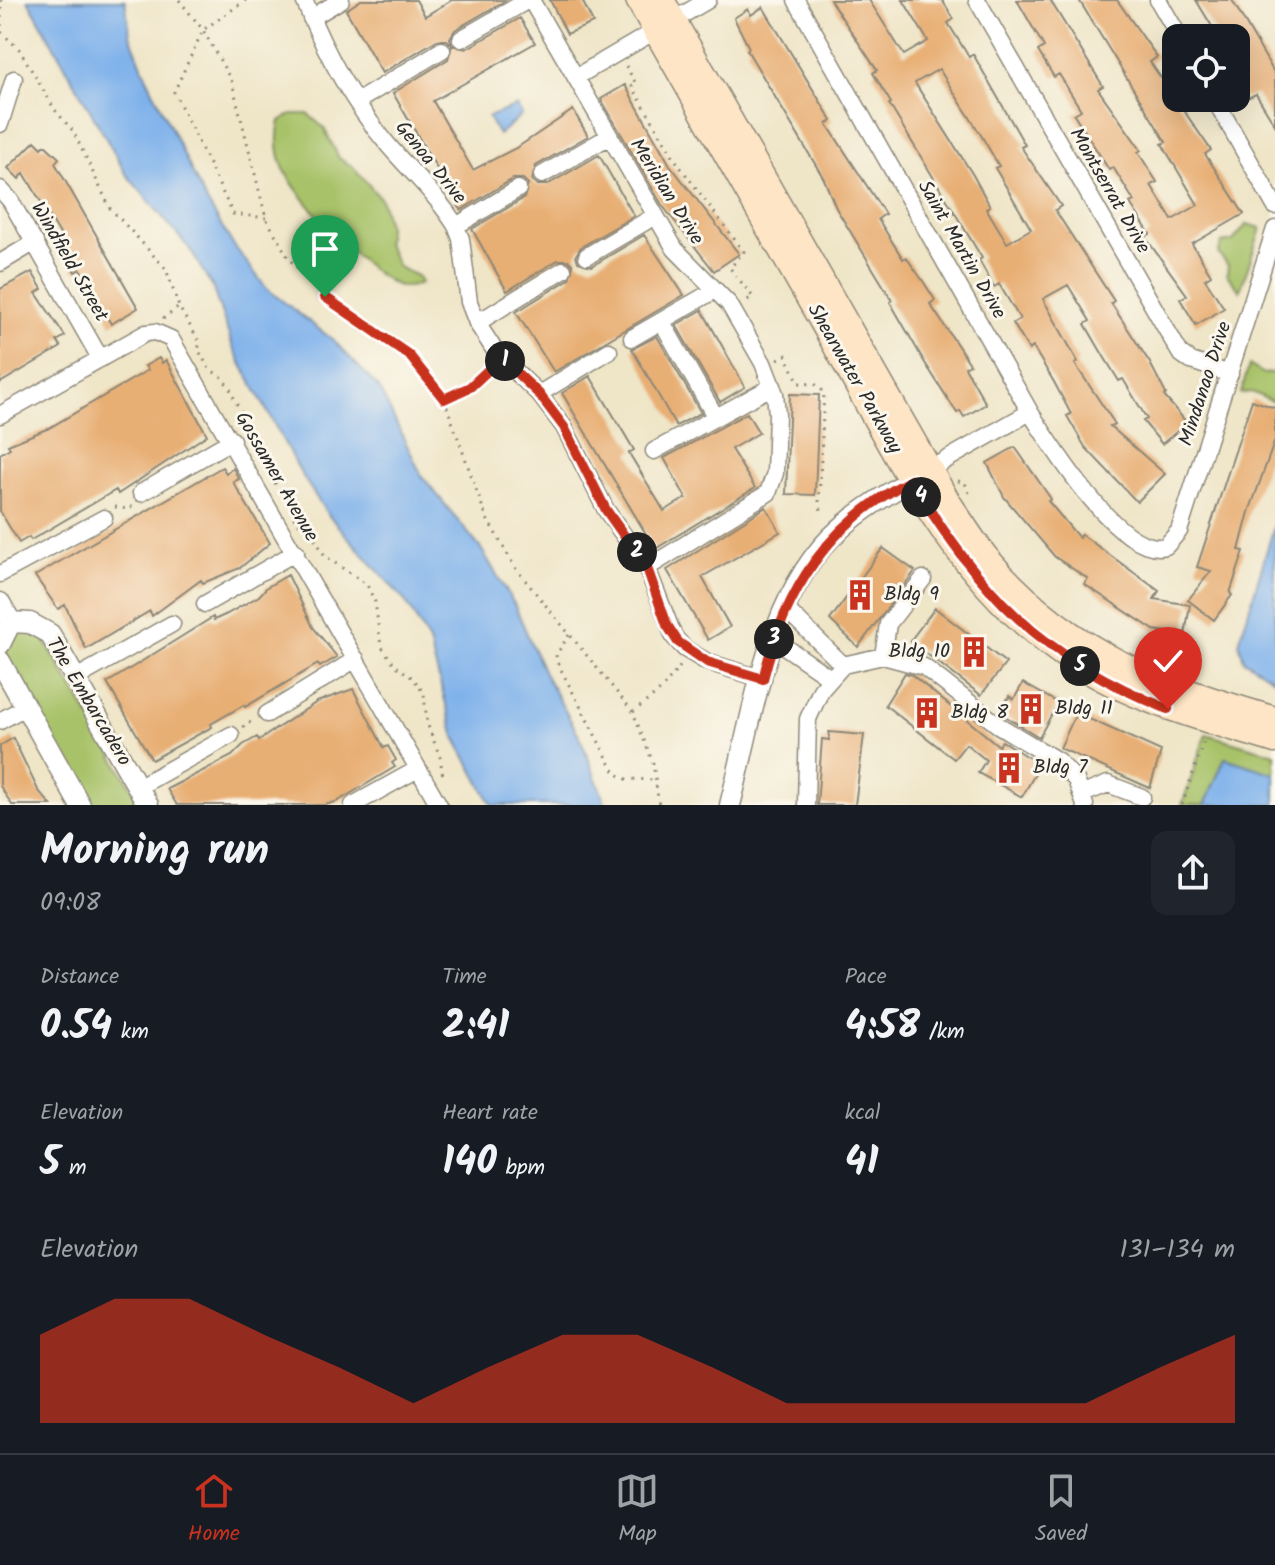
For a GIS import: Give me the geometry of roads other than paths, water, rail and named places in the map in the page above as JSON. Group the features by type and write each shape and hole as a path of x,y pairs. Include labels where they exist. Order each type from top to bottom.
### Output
{"main road":[{"name":"Shearwater Parkway","path":"638,0 663,17 920,475 962,560 982,584 1023,624 1060,653 1134,695 1275,741"},
{"name":"Shearwater Parkway","path":"920,475 985,555 1037,609 1074,638 1149,679 1275,719"}],"street":[{"name":"Genoa Drive","path":"304,0 358,101 386,142 436,198 456,226 461,239 469,302 477,323 501,358 539,394 564,427 606,510 647,568 667,625 685,649 707,662 763,679"},
{"path":"311,18 341,0"},
{"path":"461,39 529,0"},
{"name":"Meridian Drive","path":"529,0 681,258 729,304 773,386 777,414 776,468 768,493 647,568"},
{"path":"576,77 663,17 708,0"},
{"name":"Saint Martin Drive","path":"796,0 1030,412 1067,470 1103,512 1145,543 1166,546"},
{"name":"Montserrat Drive","path":"977,0 1180,353 1191,361 1230,374"},
{"path":"1158,0 1172,24"},
{"path":"358,101 442,50"},
{"path":"0,124 14,79"},
{"path":"1222,112 1275,206"},
{"path":"542,175 608,137"},
{"name":"Windfield Street","path":"0,189 35,242 100,358"},
{"path":"456,226 518,189"},
{"path":"587,256 655,216"},
{"name":"Mindanao Drive","path":"1166,546 1179,531 1275,229"},
{"path":"0,263 35,242"},
{"path":"477,323 563,270"},
{"path":"632,338 715,290"},
{"path":"662,322 715,416"},
{"name":"Gossamer Avenue","path":"0,415 146,333 155,332 171,339 232,440 439,805"},
{"path":"539,394 609,351"},
{"path":"654,451 773,386"},
{"path":"730,805 774,639 785,608 812,560 839,529 920,475 1030,412"},
{"path":"141,493 232,440"},
{"path":"0,574 104,518"},
{"path":"205,604 296,552"},
{"path":"883,656 888,624 923,579"},
{"path":"0,603 11,622 0,644"},
{"path":"785,608 843,665"},
{"name":"The Embarcadero","path":"11,622 30,623 50,634 143,796"},
{"path":"76,678 172,624"},
{"path":"774,639 829,677"},
{"path":"806,805 808,719 829,677 843,665 883,656 924,667 998,725 1064,766 1084,800 1108,784 1142,797"},
{"path":"267,714 356,659"},
{"path":"0,661 80,805"},
{"path":"0,721 25,707"},
{"path":"143,796 231,735"},
{"path":"353,805 418,769"}],"water":[{"path":"28,0 125,0 130,35 146,76 204,197 232,243 267,289 333,340 379,388 422,476 482,550 514,604 545,675 580,737 606,805 492,805 455,737 429,642 406,602 328,515 303,477 234,350 212,286 189,248 126,174"},
{"path":"517,106 522,115 498,135 488,117"},
{"path":"1275,523 1275,680 1244,660 1239,643"},
{"path":"1225,758 1275,774 1275,805 1205,805"}],"place":[{"name":"Bldg 9","path":"860,595"},
{"name":"Bldg 10","path":"974,652"},
{"name":"Bldg 11","path":"1031,709"},
{"name":"Bldg 8","path":"927,713"},
{"name":"Bldg 7","path":"1009,768"}]}
